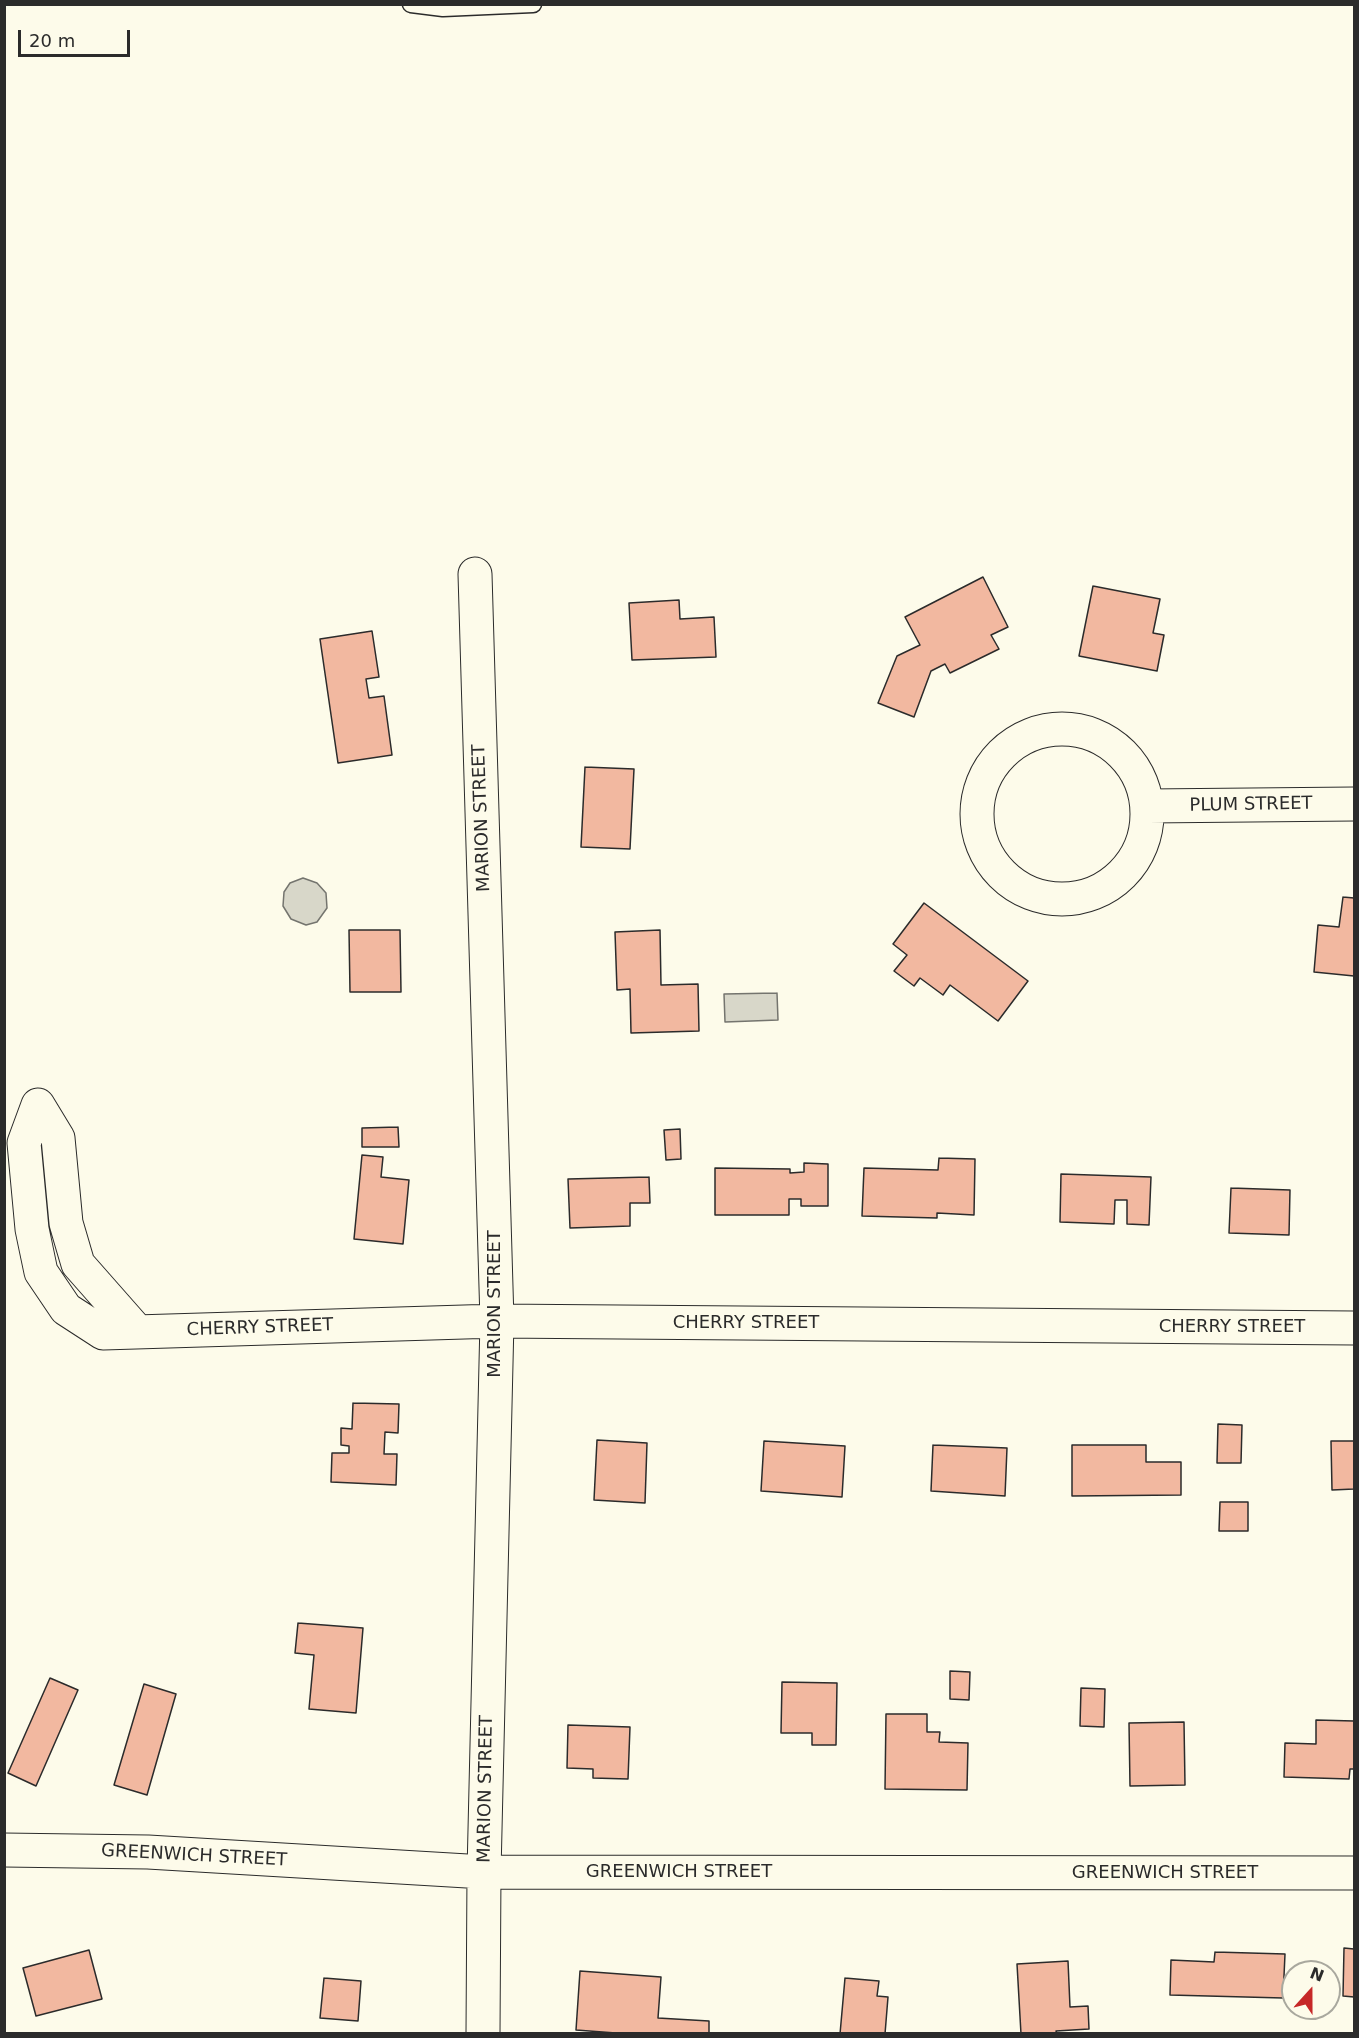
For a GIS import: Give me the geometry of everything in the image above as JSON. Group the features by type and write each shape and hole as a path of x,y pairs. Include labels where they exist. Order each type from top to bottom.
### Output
{"street":[{"name":"MARION STREET","path":"475,574 497,1321 484,1872 483,2034"},
{"path":"1071,728 1100,736 1123,753 1140,778 1148,806 1146,833 1135,859 1118,880 1094,893 1067,900 1040,897 1015,886 994,867 981,843 976,816 980,788 993,762 1015,742 1042,730 1071,728"},
{"name":"PLUM STREET","path":"1148,806 1354,804"},
{"name":"CHERRY STREET","path":"137,1331 78,1264 66,1223 57,1138 38,1105 24,1143 32,1229 41,1272 66,1308 103,1333 497,1321 1354,1328"},
{"name":"GREENWICH STREET","path":"4,1850 148,1852 484,1872 1354,1873"}],"lane":[{"path":"411,4 443,8 533,4"}],"shaded area":[{"path":"303,878 317,883 326,893 327,908 317,922 306,925 291,919 283,906 284,892 290,883"},
{"path":"777,993 778,1020 725,1022 724,994"}],"building":[{"path":"983,577 1008,627 991,635 999,649 950,673 945,664 931,671 914,717 878,703 897,656 920,645 905,617"},
{"path":"1093,586 1160,599 1153,633 1164,635 1157,671 1079,656"},
{"path":"679,600 680,619 714,617 716,657 632,660 629,603"},
{"path":"372,631 379,677 366,679 369,698 384,696 392,755 338,763 320,639"},
{"path":"585,767 634,769 630,849 581,847"},
{"path":"1343,897 1354,898 1354,976 1314,972 1318,925 1339,927"},
{"path":"924,903 1028,981 998,1021 950,985 943,995 920,978 914,986 894,971 907,955 893,944"},
{"path":"349,930 400,930 401,992 350,992"},
{"path":"660,930 661,985 698,984 699,1031 631,1033 630,989 617,990 615,932"},
{"path":"398,1127 399,1147 362,1147 362,1128"},
{"path":"680,1129 681,1159 666,1160 664,1130"},
{"path":"362,1155 383,1157 381,1177 409,1180 403,1244 354,1239"},
{"path":"939,1158 975,1159 974,1215 937,1213 937,1218 862,1216 864,1168 938,1170"},
{"path":"804,1163 828,1164 828,1206 801,1206 801,1199 789,1199 789,1215 715,1215 715,1168 790,1169 790,1173 804,1172"},
{"path":"1061,1174 1151,1177 1149,1225 1127,1224 1127,1200 1115,1200 1114,1224 1060,1222"},
{"path":"649,1177 650,1203 630,1203 630,1226 570,1228 568,1179"},
{"path":"1231,1188 1290,1190 1289,1235 1229,1233"},
{"path":"353,1403 399,1404 398,1433 385,1432 384,1454 397,1454 396,1485 331,1482 332,1453 349,1453 349,1446 341,1445 341,1428 352,1429"},
{"path":"1218,1424 1242,1425 1241,1463 1217,1463"},
{"path":"597,1440 647,1443 645,1503 594,1500"},
{"path":"764,1441 845,1446 842,1497 761,1491"},
{"path":"1331,1441 1354,1441 1354,1489 1332,1490"},
{"path":"933,1445 1007,1448 1005,1496 931,1491"},
{"path":"1072,1445 1146,1445 1146,1462 1181,1462 1181,1495 1072,1496"},
{"path":"1220,1502 1248,1502 1248,1531 1219,1531"},
{"path":"298,1623 363,1628 356,1713 309,1709 314,1655 295,1653"},
{"path":"950,1671 970,1672 969,1700 950,1699"},
{"path":"50,1678 78,1690 36,1786 8,1773"},
{"path":"782,1682 837,1683 836,1745 812,1745 812,1733 781,1733"},
{"path":"144,1684 176,1694 147,1795 114,1785"},
{"path":"1081,1688 1105,1689 1104,1727 1080,1726"},
{"path":"886,1714 927,1714 927,1732 940,1732 939,1742 968,1743 967,1790 885,1789"},
{"path":"1316,1720 1354,1721 1354,1769 1350,1769 1349,1779 1284,1777 1285,1743 1316,1744"},
{"path":"1184,1722 1185,1785 1130,1786 1129,1723"},
{"path":"568,1725 630,1727 628,1779 593,1778 593,1769 567,1768"},
{"path":"1344,1948 1354,1949 1354,1997 1343,1996"},
{"path":"89,1950 102,1999 36,2016 23,1968"},
{"path":"1215,1952 1285,1954 1285,1960 1281,1960 1281,1998 1170,1995 1171,1960 1214,1962"},
{"path":"1068,1961 1070,2007 1088,2006 1089,2029 1056,2031 1057,2034 1021,2034 1017,1964"},
{"path":"580,1971 661,1977 658,2018 709,2021 709,2034 629,2034 576,2030"},
{"path":"324,1978 361,1981 358,2021 320,2018"},
{"path":"845,1978 879,1981 877,1996 888,1997 885,2034 840,2034"}]}
